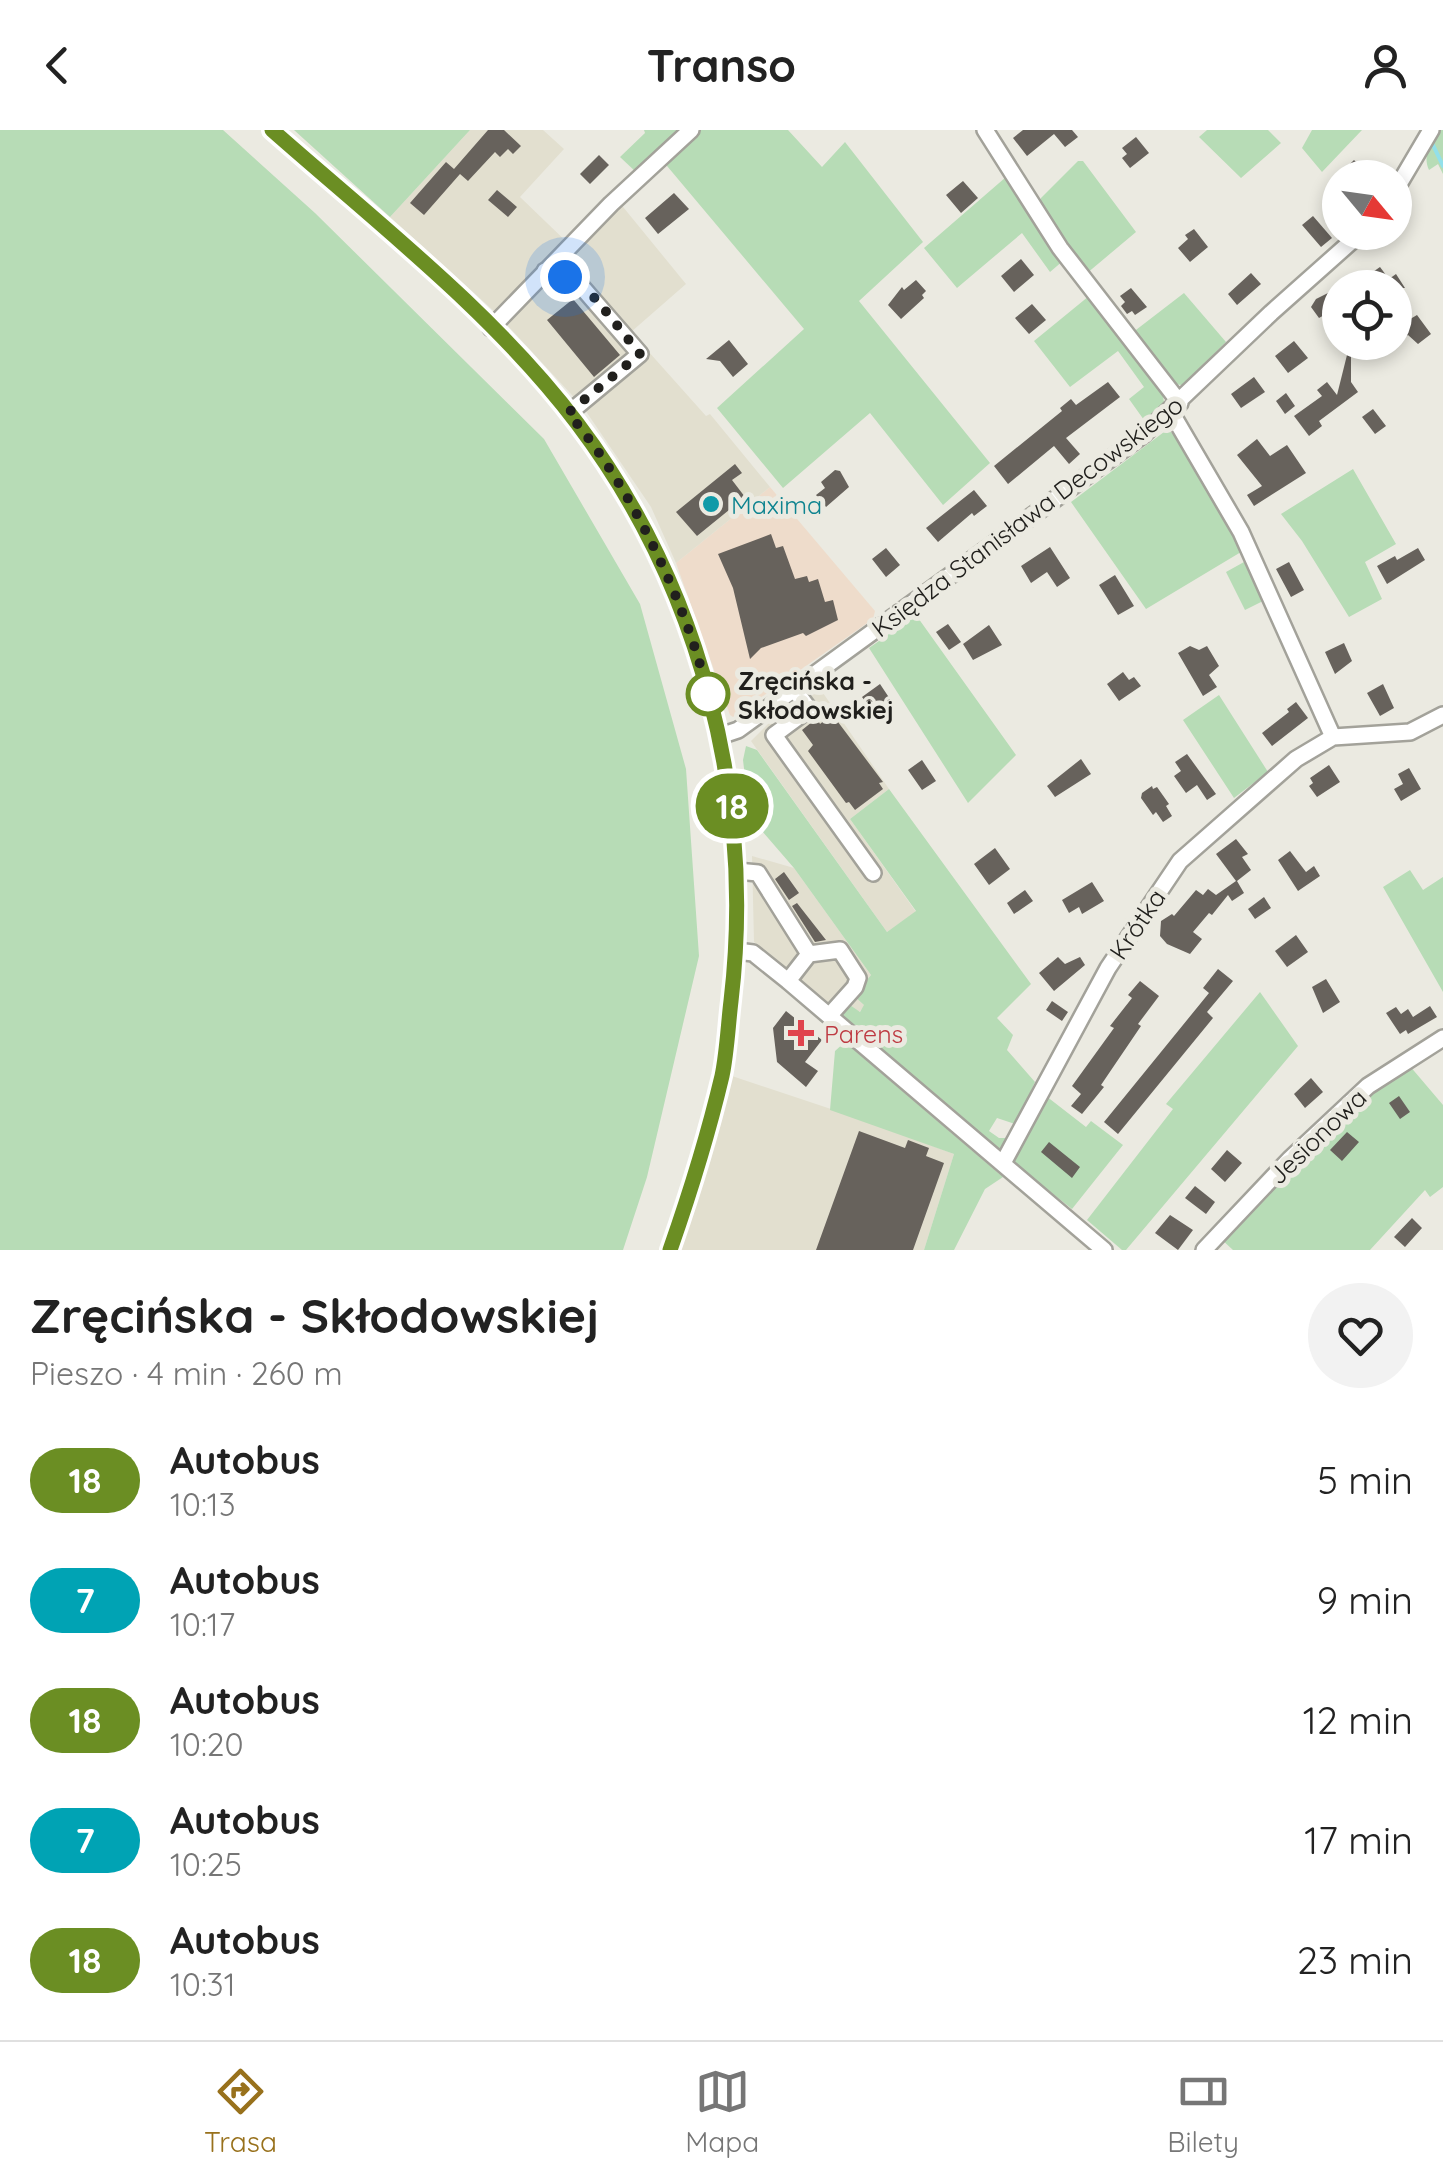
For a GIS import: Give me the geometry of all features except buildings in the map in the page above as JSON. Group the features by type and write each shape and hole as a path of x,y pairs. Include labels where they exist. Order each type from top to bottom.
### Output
{"street":[{"path":"272,130 492,328 568,413 609,469 658,556 698,654 720,736 732,807 738,871 737,952 723,1073 670,1250"},
{"path":"492,328 610,204 691,130"},
{"path":"985,130 1060,248 1176,408 1241,532 1333,737 1410,732 1443,715"},
{"path":"1412,162 1431,130"},
{"name":"Księdza Stanisława Decowskiego","path":"720,736 738,730 1176,408 1342,250"},
{"path":"545,271 581,286 596,299 640,354 568,413"},
{"path":"794,689 809,709 774,735 874,873"},
{"name":"Krótka","path":"1003,1164 1108,968 1180,861 1296,759 1333,737"},
{"path":"738,871 758,872 809,954"},
{"path":"788,982 809,954 840,950 858,978 855,987 829,1016"},
{"path":"737,952 753,953 1104,1250"},
{"name":"Jesionowa","path":"1204,1250 1290,1159 1368,1086 1443,1038"}],"shaded area":[{"path":"470,130 543,130 564,149 520,197 573,248 619,202 686,284 631,332 706,416 710,414 770,487 676,563 651,507 583,407 495,312 390,217"},
{"path":"770,487 875,611 873,619 733,717 676,563"},
{"path":"821,690 889,789 850,819 916,912 887,932 751,741 774,718"},
{"path":"752,856 794,868 871,975 854,996 865,1006 859,1012 838,1012 754,942"},
{"path":"723,1073 954,1154 924,1250 670,1250"}],"green space":[{"path":"0,130 223,130 315,213 544,439 640,604 686,769 699,956 647,1177 623,1250 0,1250"},
{"path":"294,130 470,130 390,217"},
{"path":"644,130 684,130 637,173 620,157"},
{"path":"695,130 788,130 822,167 845,142 923,242 859,301 990,463 943,505 870,413 783,488 717,408 804,329 662,160"},
{"path":"1207,130 1268,130 1281,143 1241,178 1199,137"},
{"path":"1312,130 1362,130 1333,160 1322,160 1322,172 1302,148"},
{"path":"1440,130 1443,174 1438,164 1429,170 1426,159"},
{"path":"1078,161 1083,161 1136,232 1086,274 1038,208 1041,198"},
{"path":"1006,177 1064,260 1050,272 1022,233 957,288 924,248"},
{"path":"1184,293 1226,342 1182,385 1172,384 1132,333"},
{"path":"1089,296 1162,391 1164,402 1144,420 1129,399 1144,387 1118,351 1070,387 1034,341"},
{"path":"1168,429 1190,453 1241,552 1146,609 1071,502"},
{"path":"1353,469 1396,544 1365,562 1382,599 1349,617 1281,514"},
{"path":"1244,562 1263,601 1245,610 1226,572"},
{"path":"916,615 1016,755 968,803 869,648"},
{"path":"1219,695 1268,772 1234,798 1183,720"},
{"path":"746,746 757,750 887,932 916,911 850,819 889,789 1031,984 997,1018 1013,1035 1007,1050 1035,1082 1015,1124 997,1118 989,1131 999,1138 1008,1138 999,1149 838,1012 847,1003 860,1012 864,1005 854,996 871,975 794,868 762,831 752,836 743,760"},
{"path":"1410,870 1423,890 1443,877 1443,992 1383,887"},
{"path":"1260,992 1298,1046 1126,1250 1122,1250 1087,1220 1173,1109 1166,1104"},
{"path":"845,1042 1003,1177 985,1189 954,1250 924,1250 954,1154 830,1110 835,1051"},
{"path":"1409,1065 1443,1105 1443,1187 1430,1197 1425,1190 1370,1250 1233,1250 1220,1238 1333,1123"},
{"path":"1046,1096 1086,1127 1091,1121 1123,1145 1072,1209 1015,1164 1015,1156"}],"waterway":[{"path":"1432,143 1443,166"}],"bus line":[{"name":"18","path":"272,130 492,328 576,422 609,469 658,556 698,654 720,736 732,807 738,871 737,952 723,1073 670,1250"}],"place":[{"name":"Maxima","path":"711,504"},
{"name":"Zręcińska - Skłodowskiej","path":"708,694"},
{"name":"Parens","path":"801,1033"}],"route":[{"path":"565,277 596,299 640,354 568,413 609,469 658,556 698,654 708,694"}]}
